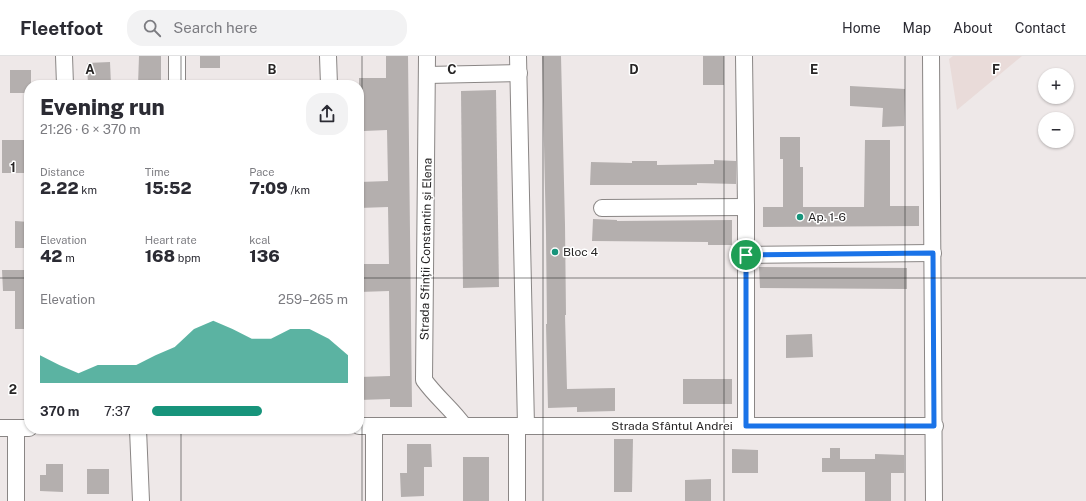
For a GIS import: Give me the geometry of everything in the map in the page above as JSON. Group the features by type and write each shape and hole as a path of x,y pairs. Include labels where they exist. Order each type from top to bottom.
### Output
{"street":[{"path":"64,56 65,80"},
{"path":"177,56 177,80"},
{"path":"328,56 329,80"},
{"name":"Strada Sfinții Constantin și Elena","path":"427,56 424,380 434,393 453,411 464,426"},
{"path":"517,501 521,426 518,56"},
{"path":"744,56 746,426"},
{"path":"931,56 934,501"},
{"path":"427,75 519,73"},
{"path":"602,208 746,206"},
{"path":"746,255 933,253"},
{"path":"366,426 374,501"},
{"name":"Strada Sfântul Andrei","path":"366,426 934,426"},
{"path":"0,428 22,428 16,501"},
{"path":"138,434 141,501"}],"shaded area":[{"path":"953,56 1022,56 957,110 949,59"}],"building":[{"path":"139,56 161,56 161,80 138,80"},
{"path":"200,56 220,56 220,68 200,68"},
{"path":"386,56 408,56 412,407 390,407 390,399 364,400 364,377 390,376 389,291 364,292 364,264 389,264 388,207 364,208 364,182 388,181 387,130 364,131 364,80 359,80 359,78 386,78"},
{"path":"542,56 561,56 567,389 615,388 615,411 577,412 577,407 548,408"},
{"path":"703,56 724,56 724,85 703,85"},
{"path":"110,62 111,80 88,80 87,63"},
{"path":"10,70 31,70 31,80 24,80 24,93 10,93"},
{"path":"850,86 905,89 904,126 882,127 883,108 850,106"},
{"path":"496,90 499,287 463,288 461,91"},
{"path":"780,137 800,137 800,167 803,167 803,207 864,207 865,140 890,140 890,206 919,206 919,226 763,227 763,207 783,207 783,159 780,159"},
{"path":"2,140 24,140 24,173 2,173"},
{"path":"714,160 736,161 736,184 697,183 697,185 590,185 591,162 632,163 632,161 657,161 657,165 714,164"},
{"path":"593,219 617,221 732,220 732,245 708,245 708,242 592,241"},
{"path":"15,221 24,222 24,248 15,248"},
{"path":"759,267 907,268 907,289 760,288"},
{"path":"2,270 24,270 24,329 15,329 15,291 3,291"},
{"path":"812,334 813,357 786,358 786,335"},
{"path":"683,379 732,379 732,404 683,404"},
{"path":"614,439 633,439 632,492 614,492"},
{"path":"407,444 431,444 432,467 424,467 424,496 401,497 400,473 407,473"},
{"path":"830,448 840,448 840,459 875,459 875,454 904,455 904,473 891,473 891,501 865,501 865,472 822,472 822,458 830,458"},
{"path":"732,449 758,450 758,473 732,473"},
{"path":"463,457 489,457 489,501 463,501"},
{"path":"46,464 63,464 63,492 40,491 40,475 46,475"},
{"path":"87,469 109,469 109,494 87,494"},
{"path":"711,479 711,501 685,501 685,480"}],"place":[{"name":"Ap. 1-6","path":"800,217"},
{"name":"Bloc 4","path":"555,252"}],"route":[{"path":"933,253 934,426 746,426 746,255 933,253"}]}
